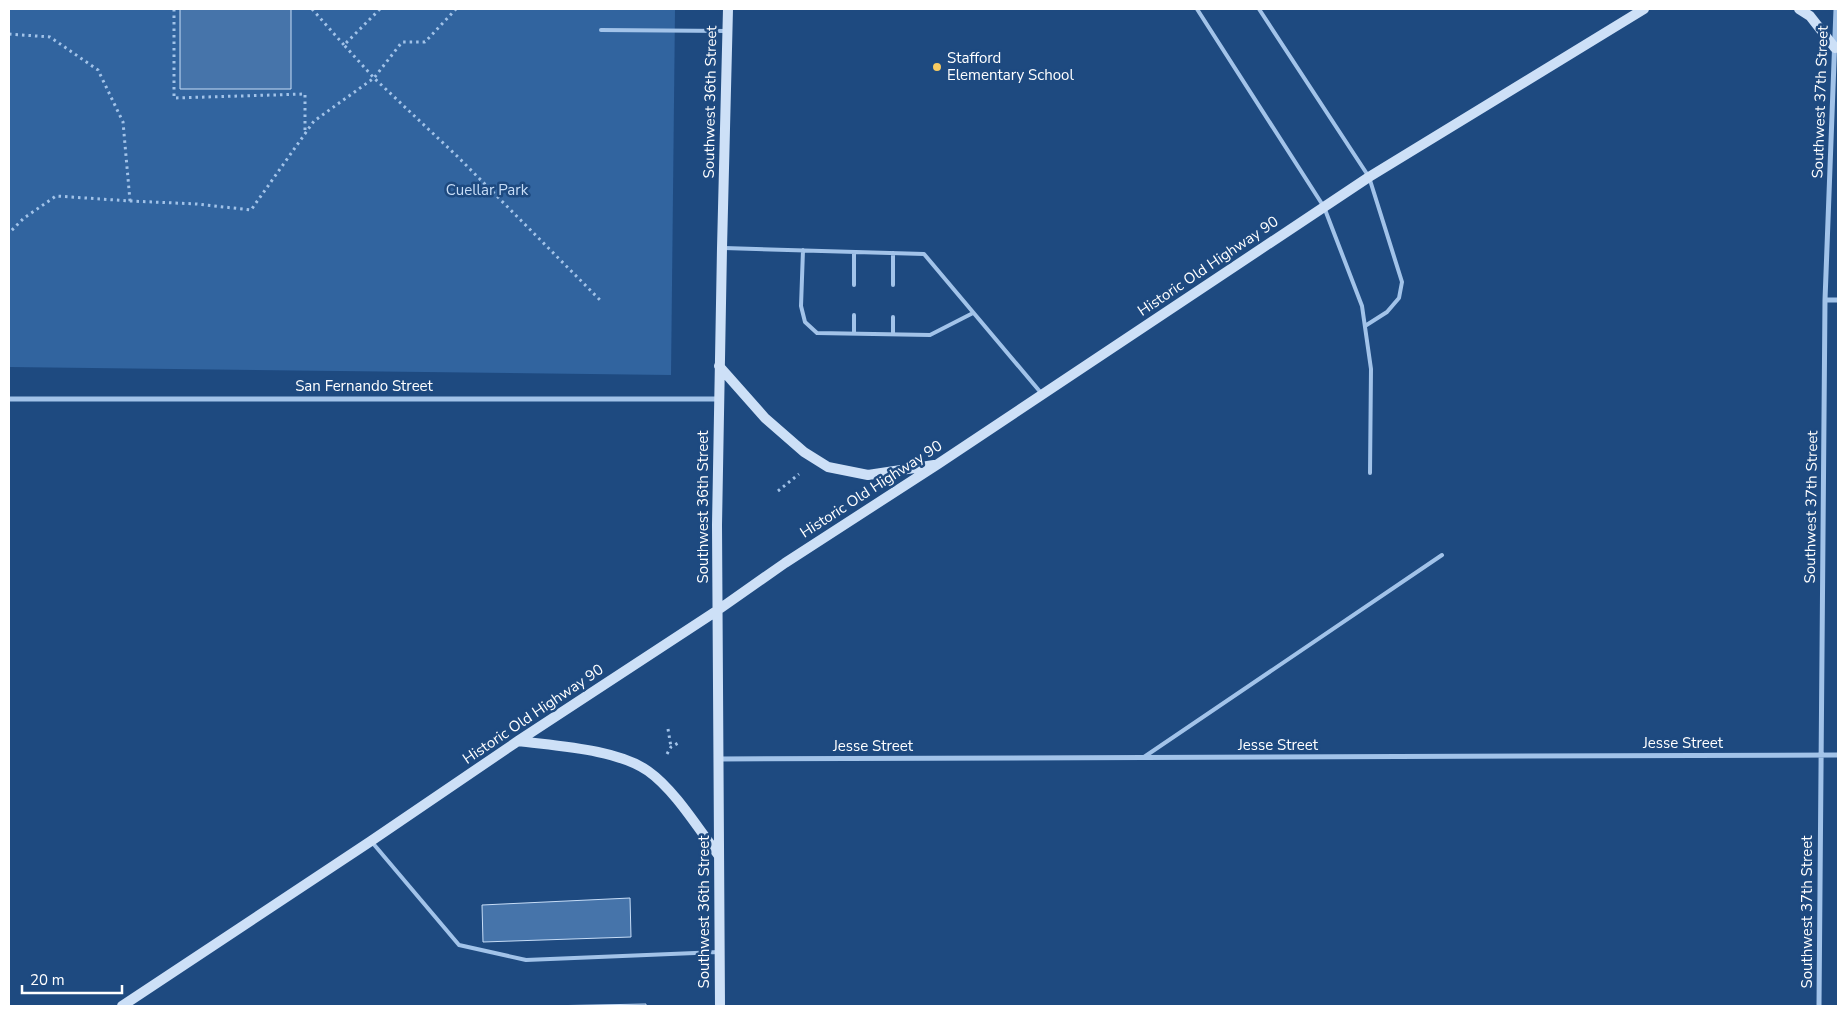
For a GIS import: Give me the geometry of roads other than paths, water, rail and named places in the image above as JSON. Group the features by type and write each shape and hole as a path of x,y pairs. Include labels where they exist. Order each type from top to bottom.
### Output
{"main road":[{"name":"Southwest 36th Street","path":"720,1006 719,399 728,9"},
{"name":"Historic Old Highway 90","path":"122,1006 518,741 718,610 785,563 938,464 1369,177 1644,9"},
{"path":"1799,9 1810,16 1835,48"},
{"path":"720,366 766,418 804,452 828,467 868,475 938,464"},
{"path":"518,741 610,754 646,770 669,791 719,856"}],"street":[{"name":"Southwest 37th Street","path":"1819,1006 1825,300 1836,9"},
{"path":"1825,300 1838,300"},
{"name":"San Fernando Street","path":"9,399 719,399"},
{"name":"Jesse Street","path":"719,759 1838,756"}],"lane":[{"path":"1196,9 1324,207 1362,306 1371,369 1370,473"},
{"path":"1259,9 1369,177 1402,282 1399,298 1387,312 1365,326"},
{"path":"601,30 727,31"},
{"path":"722,248 924,254 1043,394"},
{"path":"803,250 801,306 805,322 817,333 930,335 974,313"},
{"path":"854,252 854,284"},
{"path":"893,253 893,285"},
{"path":"854,315 854,333"},
{"path":"893,317 893,334"},
{"path":"1143,757 1442,555"},
{"path":"371,841 459,946 526,960 719,952"}],"place":[{"name":"Stafford Elementary School","path":"937,67"}],"park label":[{"name":"Cuellar Park","path":"487,190"}]}
